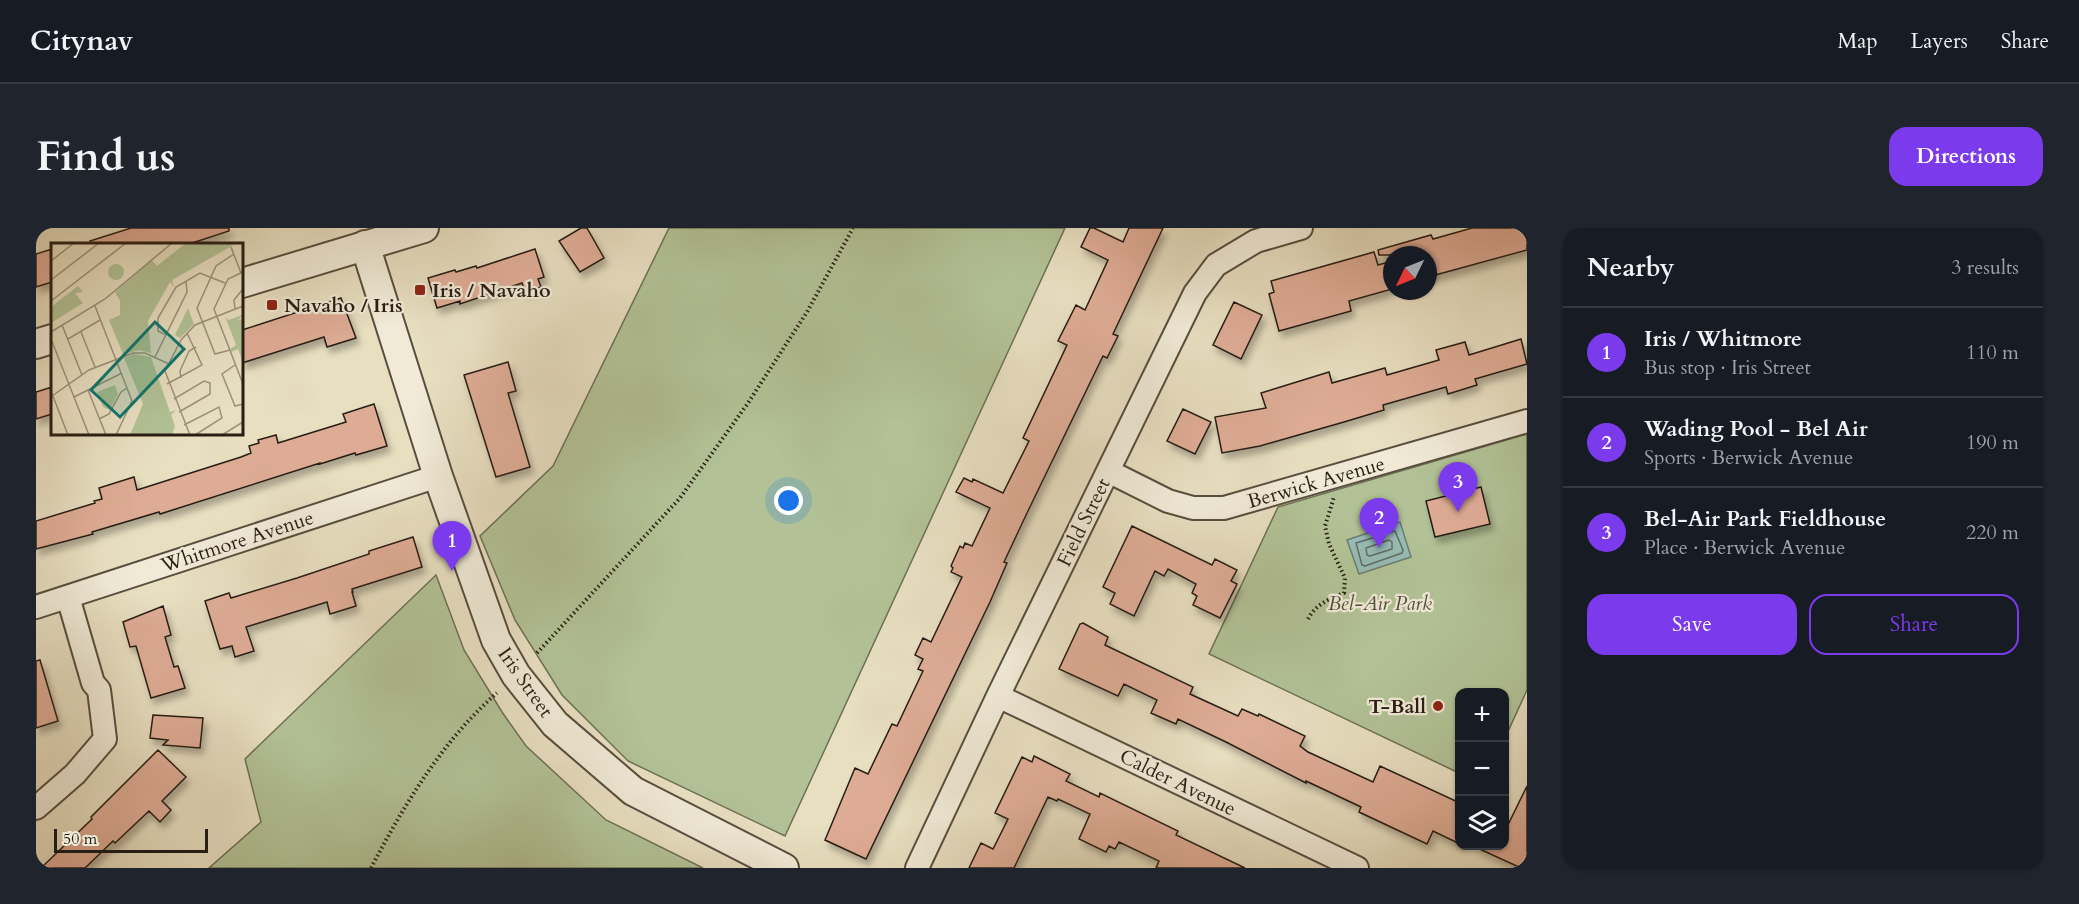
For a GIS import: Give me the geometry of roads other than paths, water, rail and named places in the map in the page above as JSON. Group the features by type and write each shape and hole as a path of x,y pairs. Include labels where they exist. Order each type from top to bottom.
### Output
{"street":[{"path":"243,283 424,228"},
{"name":"Field Street","path":"917,868 998,696 1195,293 1216,265 1256,241 1301,228"},
{"name":"Iris Street","path":"365,245 438,476 496,640 523,684 555,724 633,791 784,868"},
{"path":"36,344 51,339"},
{"name":"Berwick Avenue","path":"1108,471 1168,501 1193,508 1224,508 1527,421"},
{"name":"Whitmore Avenue","path":"36,607 438,476"},
{"path":"36,808 75,774 105,738 99,690 93,683 68,597"},
{"name":"Calder Avenue","path":"998,696 1358,868"}],"water":[{"path":"1400,522 1411,557 1359,574 1347,540"}],"place":[{"name":"Iris / Navaho","path":"420,290"},
{"name":"Navaho / Iris","path":"272,305"},
{"name":"Bel-Air Park Fieldhouse","path":"1458,512"},
{"name":"Wading Pool - Bel Air","path":"1379,548"},
{"name":"Iris / Whitmore","path":"452,571"},
{"name":"T-Ball","path":"1438,706"}],"park label":[{"name":"Bel-Air Park","path":"1380,603"}]}
